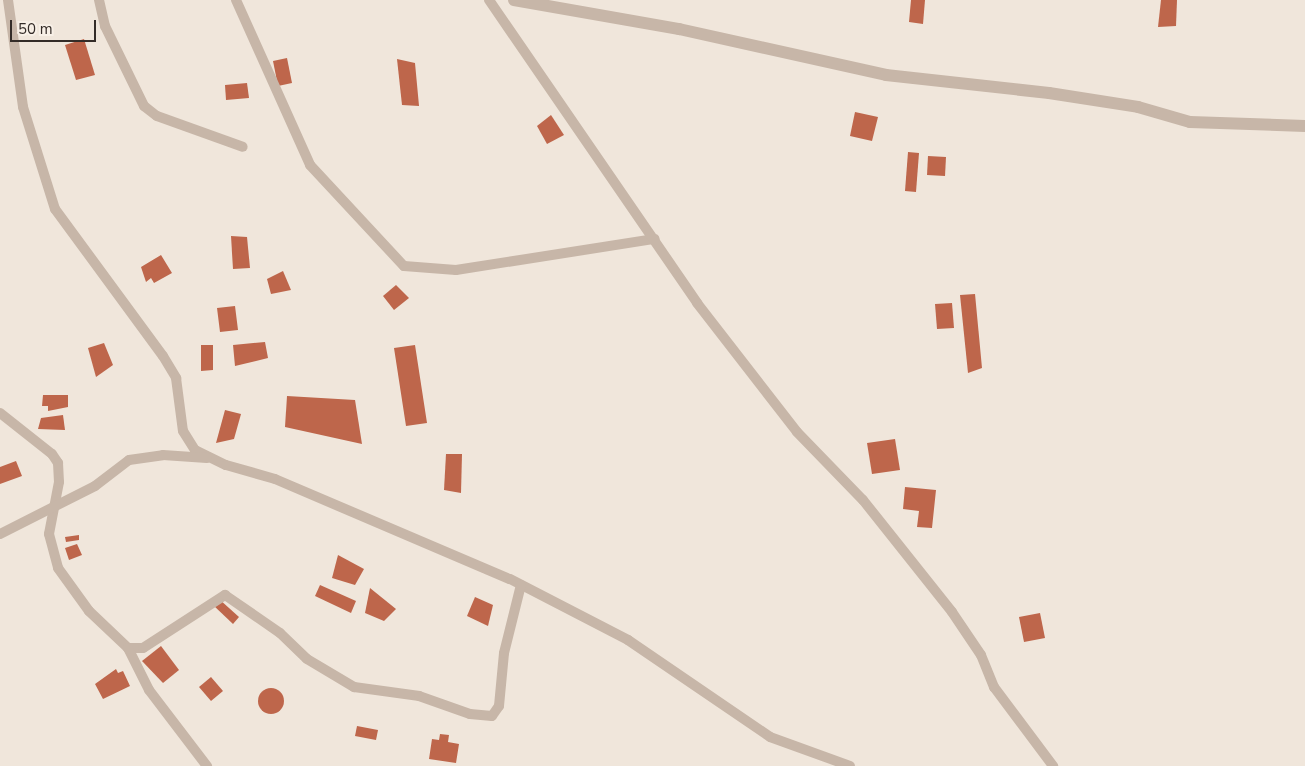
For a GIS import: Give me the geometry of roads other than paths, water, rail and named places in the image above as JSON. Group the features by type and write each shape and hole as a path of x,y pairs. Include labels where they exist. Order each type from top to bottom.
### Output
{"street":[{"path":"8,0 23,107 55,209 160,350 176,378 183,432 207,458"},
{"path":"99,0 105,26 144,106 157,116 243,147"},
{"path":"236,0 310,165 404,266 456,270 655,239"},
{"path":"490,0 697,303 797,432 863,500 952,612 981,655 994,688 1053,766"},
{"path":"514,0 679,30 886,75 1049,93 1138,107 1190,122 1305,126"},
{"path":"0,413 52,454 59,482 49,534 58,568 89,611 128,648 150,690 207,766"},
{"path":"0,534 54,504 95,486 117,466 142,456 207,458 275,478 521,585 628,640 770,737 850,766"},
{"path":"128,648 143,648 224,595 280,633 307,659 354,687 419,696 470,714 492,716 499,706 504,653 521,585"}]}
